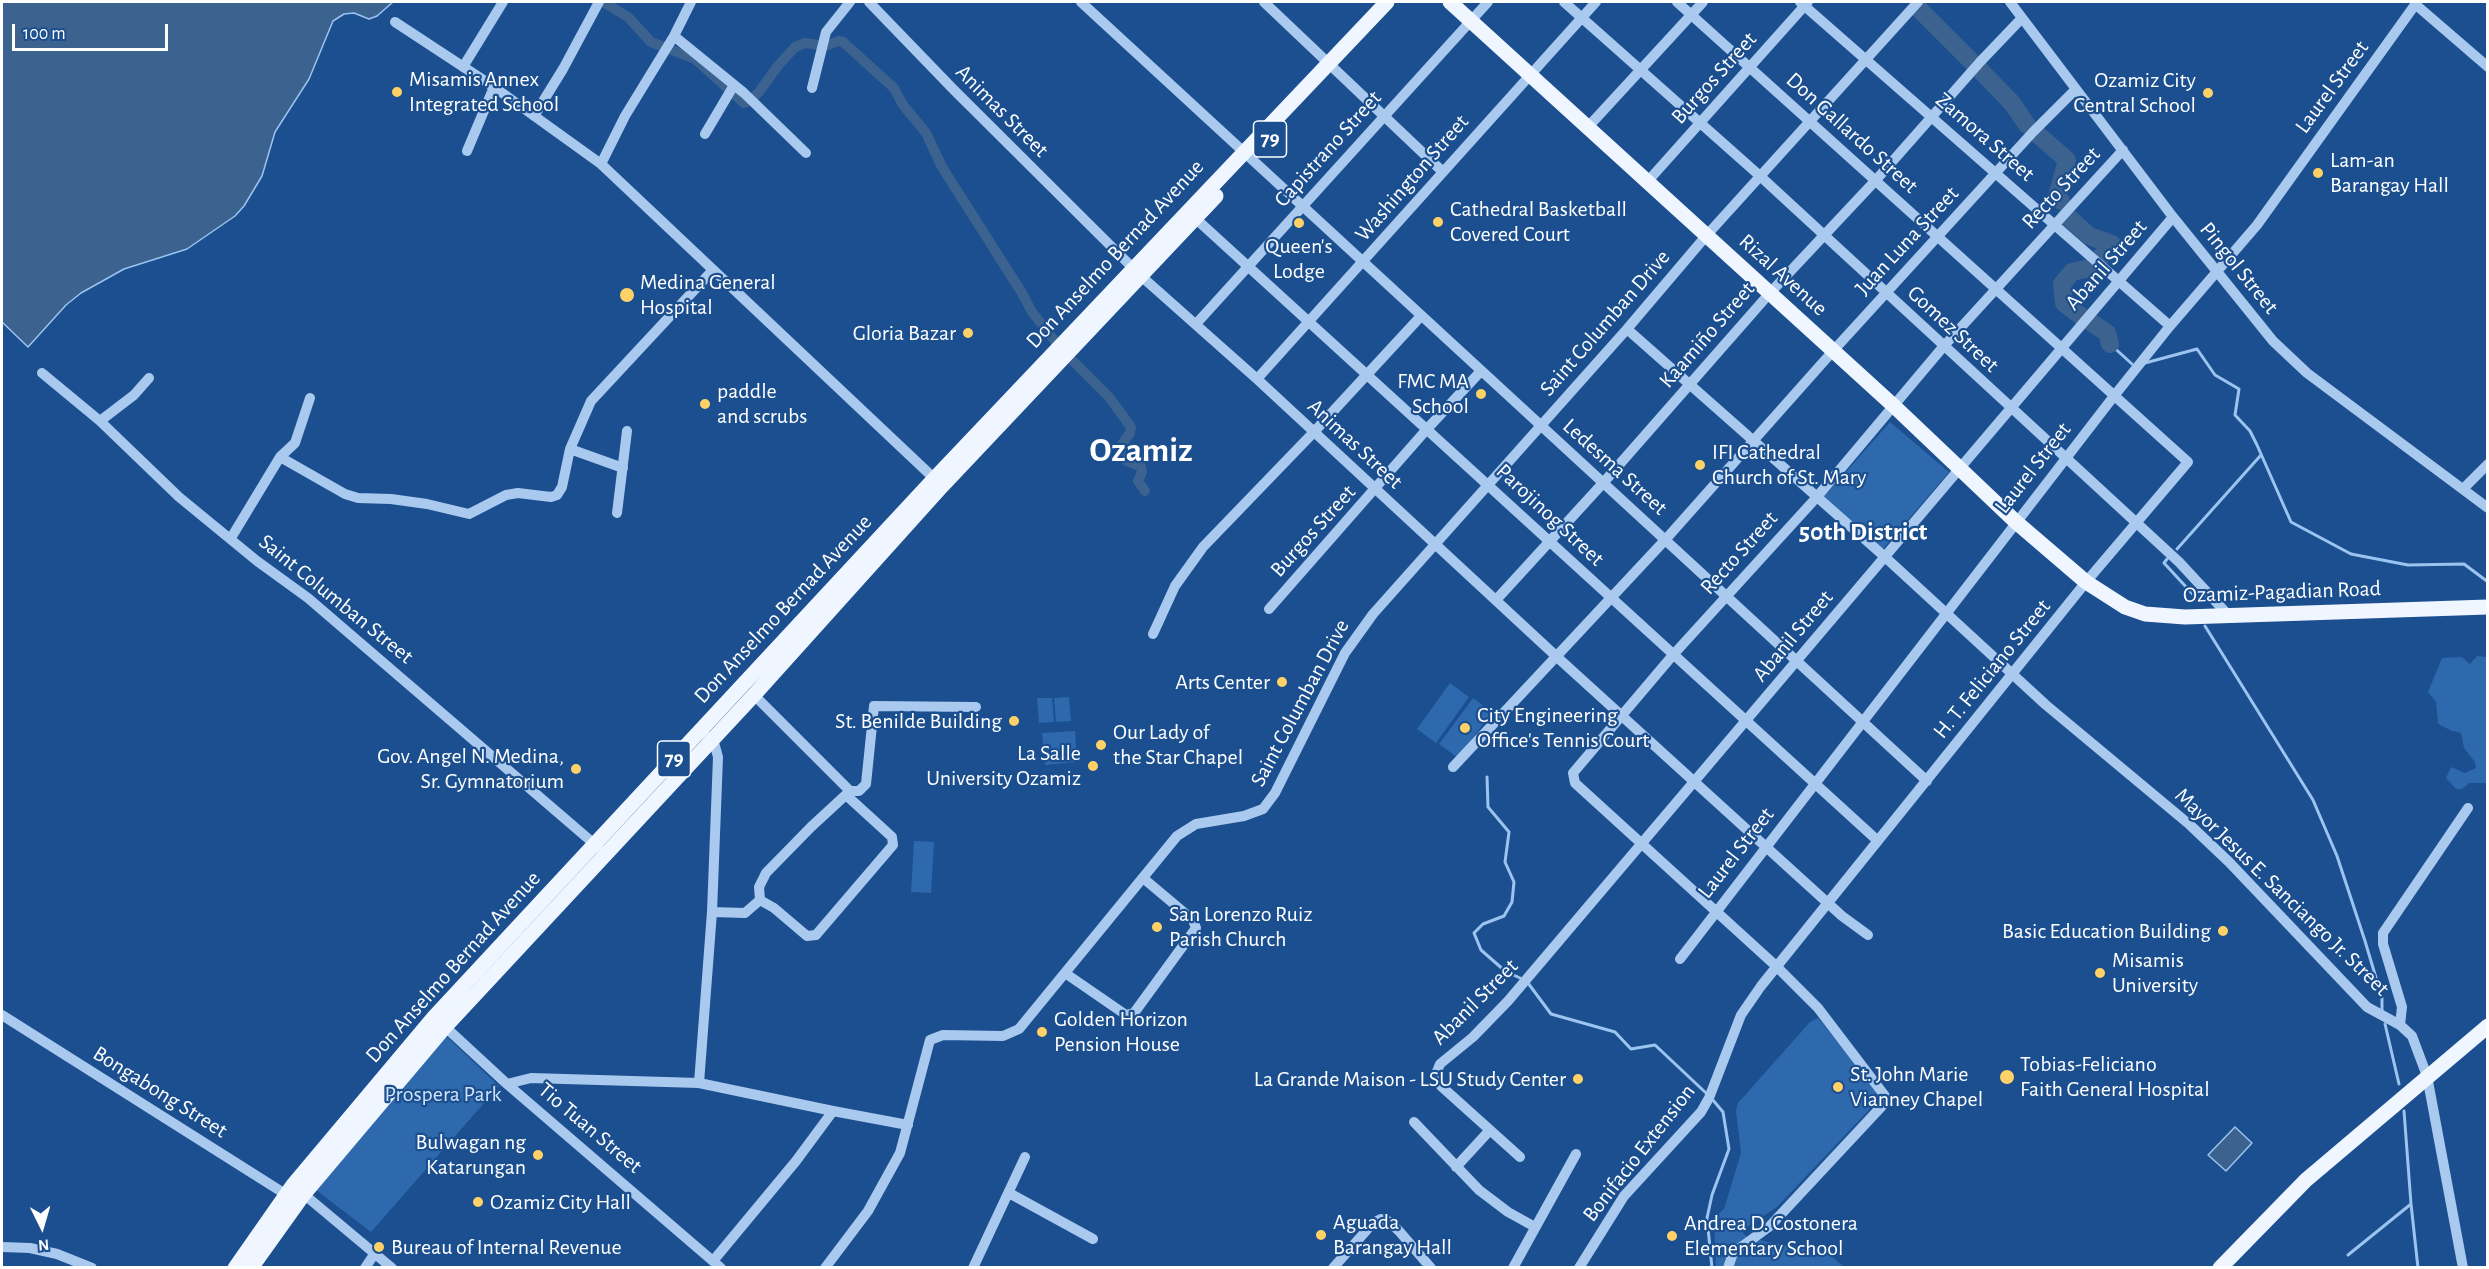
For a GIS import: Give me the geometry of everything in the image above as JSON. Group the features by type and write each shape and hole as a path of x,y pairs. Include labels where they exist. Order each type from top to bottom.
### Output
{"main road":[{"name":"Don Anselmo Bernad Avenue","path":"1332,66 1387,2"},
{"name":"Don Anselmo Bernad Avenue","path":"235,1268 439,1022 938,483 1332,66 1399,2"},
{"name":"Rizal Avenue","path":"1450,2 1894,407 2016,522 2086,582"},
{"name":"Don Anselmo Bernad Avenue","path":"1137,272 1195,218 1248,154"},
{"name":"Ozamiz-Pagadian Road","path":"2086,582 2125,607 2145,614 2166,617 2230,617 2487,607"},
{"name":"Don Anselmo Bernad Avenue","path":"706,736 754,695 828,603"},
{"path":"2220,1268 2306,1180 2487,1026"},
{"name":"Don Anselmo Bernad Avenue","path":"251,1268 295,1194"}],"street":[{"path":"463,67 504,2"},
{"path":"534,116 563,69 599,2"},
{"path":"601,164 625,116 672,39 691,2"},
{"path":"812,88 830,26 850,2"},
{"name":"Animas Street","path":"869,2 952,89 1137,272 1257,379 1557,657 1828,900 1842,916 1868,934"},
{"name":"Ledesma Street","path":"1081,2 1927,781"},
{"path":"1264,2 1443,172"},
{"name":"Capistrano Street","path":"1196,324 1488,2"},
{"name":"Gomez Street","path":"1564,2 1760,176 2136,522 2194,576 2230,617"},
{"name":"Washington Street","path":"1257,379 1596,2"},
{"name":"Don Gallardo Street","path":"1677,2 2188,462"},
{"path":"1588,127 1703,2"},
{"name":"Saint Columban Drive","path":"825,1268 868,1211 900,1154 930,1040 944,1035 993,1036 1012,1033 1026,1022 1177,836 1196,824 1244,816 1263,809 1275,793 1344,653 1358,632 1627,329 1706,236 1918,2"},
{"name":"Pingol Street","path":"2010,2 2173,217 2288,357 2487,508"},
{"name":"Zamora Street","path":"1805,3 2170,326"},
{"name":"Burgos Street","path":"1648,181 1805,3"},
{"path":"2416,3 2487,67"},
{"name":"Laurel Street","path":"1680,959 2114,396 2170,326 2257,225 2416,3"},
{"name":"Kaamiño Street","path":"1496,600 1604,482 1769,294 1876,180 2022,18"},
{"path":"396,22 494,87 601,164 938,483"},
{"path":"672,39 744,93 806,153"},
{"path":"705,134 734,85"},
{"path":"467,151 494,87"},
{"name":"Juan Luna Street","path":"1453,767 1557,657 1609,597 1666,539 1752,440 2033,132 2076,88"},
{"name":"Recto Street","path":"1728,1268 1730,1259 1738,1248 1763,1233 1885,1101 1882,1090 1830,1023 1776,966 1575,783 1573,778 1575,770 1623,716 1672,655 1816,498 1944,347 2123,150"},
{"name":"Abanil Street","path":"1490,1130 1441,1086 1436,1074 1440,1064 1473,1037 1508,1001 2173,217"},
{"name":"Parojinog Street","path":"1195,218 1878,841"},
{"path":"280,457 345,494 358,498 391,499 427,504 469,514 506,495 518,493 551,497 557,495 562,487 570,449 591,401 712,271"},
{"path":"1153,634 1175,586 1187,567 1219,529 1313,433 1421,316"},
{"name":"Mayor Jesus E. Sanciango Jr. Street","path":"1627,329 1885,557 2014,673 2046,705 2152,793 2229,862 2361,1001 2374,1012 2406,1029 2416,1042 2427,1076 2463,1268"},
{"name":"Burgos Street","path":"1269,609 1481,371"},
{"name":"Saint Columban Street","path":"42,373 100,420 179,497 257,561 308,598 601,849"},
{"path":"100,420 134,395 148,378"},
{"path":"231,538 280,457 295,443 310,398"},
{"path":"617,513 627,431"},
{"path":"570,449 623,468"},
{"name":"H. T. Feliciano Street","path":"1828,900 1927,781 2086,582 2188,462"},
{"path":"2463,489 2487,464"},
{"path":"754,695 892,837 892,848 816,935 807,936 774,908 760,900"},
{"path":"760,900 759,887 766,873 791,846 848,793 859,791 866,784 874,706 976,707"},
{"path":"699,1083 712,912 718,757 715,746 706,736"},
{"path":"2400,1025 2402,1007 2383,944 2384,933 2468,808"},
{"path":"1065,973 1126,1015 1134,1013 1196,928 1193,920 1143,878"},
{"path":"712,912 745,913 760,900"},
{"name":"Bonifacio Extension","path":"1579,1268 1624,1196 1701,1112 1709,1098 1741,1015 1828,900"},
{"name":"Bongabong Street","path":"2,1015 295,1194 392,1268"},
{"name":"Tio Tuan Street","path":"439,1022 507,1084 717,1264"},
{"path":"507,1084 531,1078 699,1083 908,1125"},
{"path":"717,1264 833,1111"},
{"path":"1414,1122 1493,1202 1535,1227"},
{"path":"1456,1167 1490,1130 1520,1157"},
{"path":"1513,1268 1576,1154"},
{"path":"973,1268 1025,1156"},
{"path":"1009,1192 1093,1239"},
{"path":"1333,1268 1373,1223 1381,1219 1388,1221 1399,1231 1431,1268"},
{"path":"2,1247 30,1248 57,1254 92,1268"},
{"path":"365,1268 375,1253"}],"green space":[{"path":"1890,422 1949,472 1882,550 1821,500"},
{"path":"2477,656 2487,657 2487,783 2469,783 2462,789 2456,789 2446,778 2451,767 2465,773 2476,768 2475,762 2464,748 2461,733 2438,724 2436,702 2428,692 2442,658 2462,657 2470,664"},
{"name":"City Engineering Office's Tennis Court","path":"1450,683 1469,697 1436,743 1417,729"},
{"path":"1069,697 1071,721 1056,722 1054,698"},
{"path":"1037,698 1052,698 1054,722 1039,723"},
{"name":"City Engineering Office's Tennis Court","path":"1473,698 1492,712 1458,758 1439,744"},
{"path":"1075,731 1077,762 1045,765 1042,733"},
{"path":"914,841 934,842 931,893 911,892"},
{"path":"1818,1018 1876,1089 1876,1098 1869,1110 1777,1207 1745,1228 1743,1233 1747,1237 1768,1242 1817,1250 1831,1256 1844,1267 1716,1267 1714,1218 1724,1209 1741,1153 1736,1111 1738,1103 1810,1022"},
{"name":"Prospera Park","path":"446,1036 499,1086 371,1232 316,1190"}],"shaded area":[{"path":"2,2 393,2 377,16 369,19 354,13 344,14 333,21 309,79 275,132 262,176 244,206 235,216 187,249 124,269 81,293 66,305 28,347 2,322"},
{"path":"2235,1127 2252,1143 2226,1171 2208,1155"}],"waterway":[{"path":"603,2 628,17 651,42 695,59 744,103 759,92 795,47 805,43 826,46 838,41 843,42 894,88 903,105 926,133 942,167 1032,312 1055,341"},
{"path":"1919,9 1973,63"},
{"path":"1980,70 2012,103 2027,125"},
{"path":"2036,133 2067,160 2057,196 2061,201"},
{"path":"2067,216 2089,236 2112,244 2099,259"},
{"path":"2081,316 2064,303 2062,284 2072,272 2090,268"},
{"path":"2089,321 2107,333 2110,344"},
{"path":"2110,344 2132,364"},
{"path":"2145,363 2197,349 2215,375 2239,389 2235,415 2250,431 2291,522 2351,554 2408,565 2464,564 2488,582"},
{"path":"1074,362 1109,397 1131,427 1130,433 1120,447 1121,454 1125,460 1141,467 1142,472 1138,481 1145,491"},
{"path":"2177,549 2261,455"},
{"path":"2167,559 2164,563 2200,602"},
{"path":"2205,626 2313,800 2337,856 2365,941 2382,998 2382,1012"},
{"path":"1487,777 1488,807 1509,832 1505,862 1514,882 1512,902 1504,916 1483,924 1474,933 1481,950 1505,971 1520,978"},
{"path":"1528,983 1551,1014 1615,1032 1631,1049 1655,1045 1706,1093"},
{"path":"2385,1024 2399,1084"},
{"path":"1712,1099 1723,1112 1729,1149 1712,1195 1707,1218 1712,1268"},
{"path":"2348,1255 2411,1204 2404,1111"},
{"path":"2411,1204 2418,1268"}],"place":[{"name":"Misamis Annex Integrated School","path":"397,92"},
{"name":"Ozamiz City Central School","path":"2208,93"},
{"name":"Lam-an Barangay Hall","path":"2318,173"},
{"name":"Cathedral Basketball Covered Court","path":"1438,222"},
{"name":"Queen's Lodge","path":"1299,223"},
{"name":"Medina General Hospital","path":"627,295"},
{"name":"Gloria Bazar","path":"968,333"},
{"name":"FMC MA School","path":"1481,394"},
{"name":"paddle and scrubs","path":"705,404"},
{"name":"IFI Cathedral Church of St. Mary","path":"1700,465"},
{"name":"Arts Center","path":"1282,682"},
{"name":"St. Benilde Building","path":"1014,721"},
{"name":"City Engineering Office's Tennis Court","path":"1465,728"},
{"name":"Our Lady of the Star Chapel","path":"1101,745"},
{"name":"La Salle University Ozamiz","path":"1093,766"},
{"name":"Gov. Angel N. Medina, Sr. Gymnatorium","path":"576,769"},
{"name":"San Lorenzo Ruiz Parish Church","path":"1157,927"},
{"name":"Basic Education Building","path":"2223,931"},
{"name":"Misamis University","path":"2100,973"},
{"name":"Golden Horizon Pension House","path":"1042,1032"},
{"name":"Tobias-Feliciano Faith General Hospital","path":"2007,1077"},
{"name":"La Grande Maison - LSU Study Center","path":"1578,1079"},
{"name":"St. John Marie Vianney Chapel","path":"1838,1087"},
{"name":"Bulwagan ng Katarungan","path":"538,1155"},
{"name":"Ozamiz City Hall","path":"478,1202"},
{"name":"Aguada Barangay Hall","path":"1321,1235"},
{"name":"Andrea D. Costonera Elementary School","path":"1672,1236"},
{"name":"Bureau of Internal Revenue","path":"379,1247"}],"district":[{"name":"Ozamiz","path":"1141,451"},
{"name":"50th District","path":"1863,532"}]}
